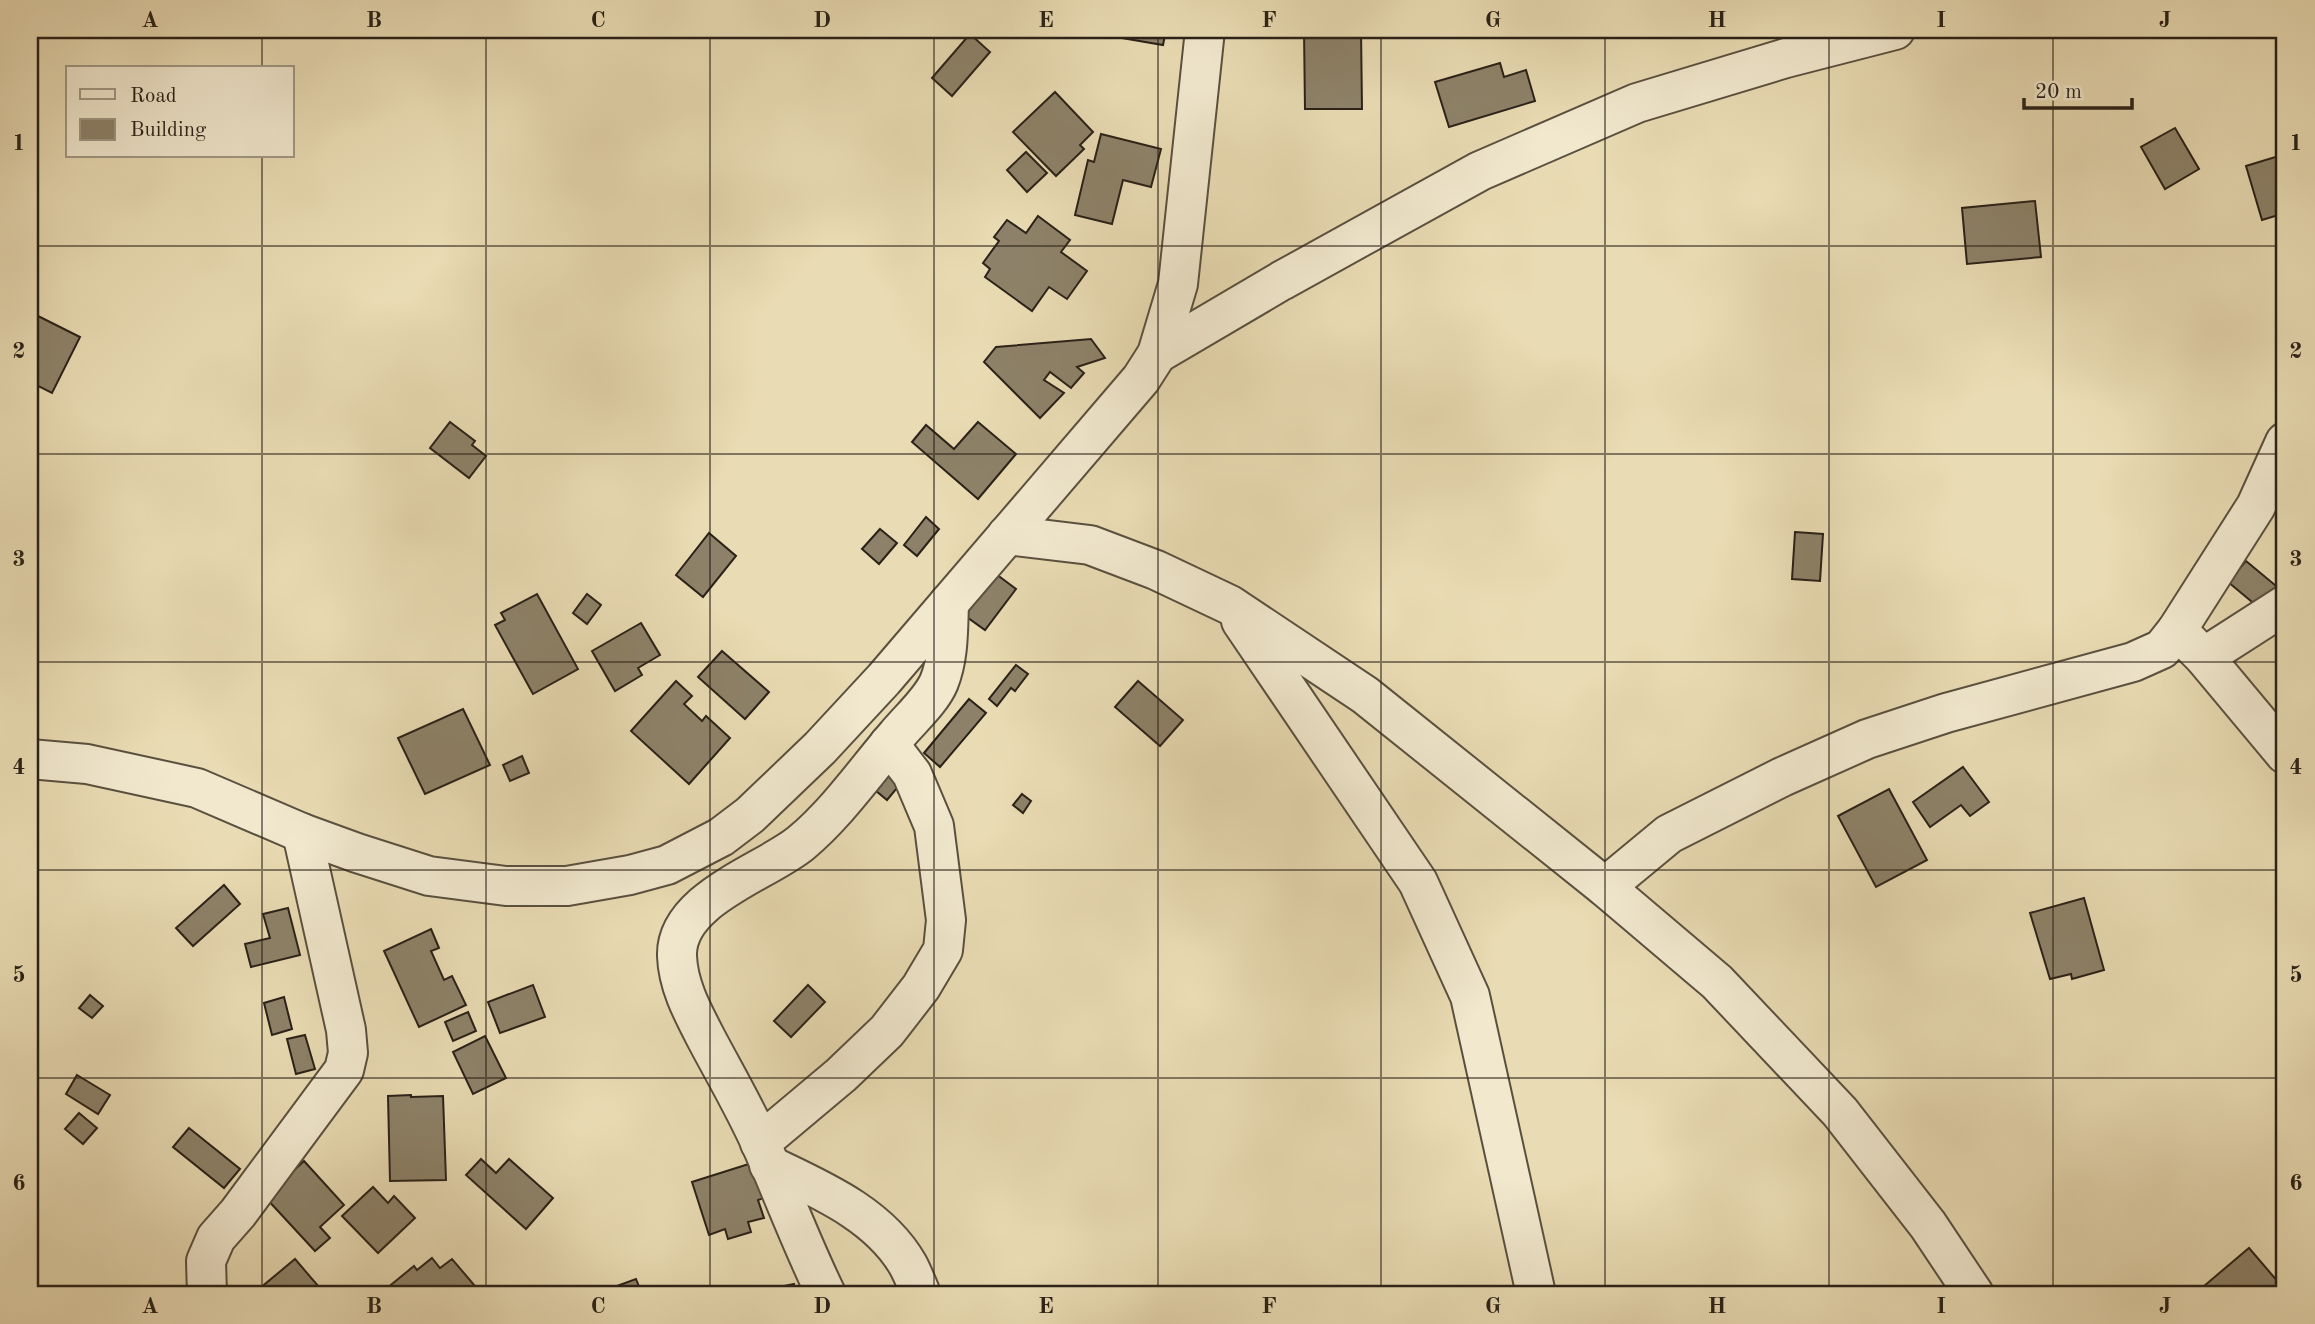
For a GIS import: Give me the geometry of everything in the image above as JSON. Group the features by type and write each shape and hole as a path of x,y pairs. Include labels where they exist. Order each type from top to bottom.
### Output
{"street":[{"path":"30,759 87,764 197,788 357,853 429,876 506,886 567,886 630,874 667,865 721,837 750,815 820,747 884,679 1141,379 1157,354 1178,284 1205,30"},
{"path":"1157,354 1480,170 1637,103 1786,58 1895,30"},
{"path":"1605,887 1669,834 1782,777 1867,739 1946,713 2133,662 2162,649 2256,506 2285,442"},
{"path":"1007,535 1090,545 1156,570 1230,605 1365,695 1605,887 1717,982 1840,1112 1928,1225 1974,1294"},
{"path":"826,1294 765,1154 680,983 676,953 682,932 697,912 722,890 800,844 830,815 938,683 946,654 949,603"},
{"path":"1230,605 1418,882 1470,996 1536,1294"},
{"path":"2204,657 2285,605"},
{"path":"2177,630 2204,657 2285,754"},
{"path":"765,1154 887,1031 921,987 943,950 946,920 934,826 912,774 889,744"},
{"path":"207,1294 206,1261 216,1238 336,1081 346,1062 346,1030 302,832"},
{"path":"765,1154 867,1219 891,1242 908,1264 921,1294"}],"building":[{"path":"1105,30 1166,30 1163,45 1104,35"},
{"path":"1304,30 1361,30 1362,109 1305,109"},
{"path":"970,34 990,52 952,96 932,78"},
{"path":"1500,63 1504,77 1526,70 1535,101 1449,127 1435,82"},
{"path":"1055,92 1093,132 1080,145 1084,149 1056,176 1013,132"},
{"path":"2175,128 2199,169 2165,189 2141,147"},
{"path":"1101,134 1161,149 1151,187 1123,180 1112,224 1075,215 1088,160 1094,162"},
{"path":"1026,152 1047,173 1027,192 1007,170"},
{"path":"2285,154 2285,213 2262,220 2246,166"},
{"path":"2035,201 2041,257 1967,264 1962,208"},
{"path":"1038,216 1070,240 1061,252 1087,271 1067,299 1049,287 1032,311 985,277 990,269 983,263 999,241 994,237 1007,220 1026,233"},
{"path":"34,314 80,337 52,393 30,382 30,323"},
{"path":"1091,339 1105,358 1077,367 1084,373 1071,388 1050,372 1044,380 1064,393 1040,418 984,362 996,347"},
{"path":"450,422 475,441 472,445 486,456 469,478 430,448"},
{"path":"978,422 1016,454 978,499 912,442 926,425 954,449"},
{"path":"926,517 939,529 917,556 904,545"},
{"path":"880,529 897,543 879,564 862,549"},
{"path":"1795,532 1823,534 1820,581 1792,579"},
{"path":"709,533 736,556 703,597 676,575"},
{"path":"2246,561 2281,590 2263,611 2228,582"},
{"path":"996,574 1016,589 985,630 964,615"},
{"path":"537,594 578,669 533,694 495,625 505,620 501,613"},
{"path":"587,594 601,605 587,624 573,613"},
{"path":"641,623 660,655 638,668 642,675 615,691 592,651"},
{"path":"722,651 769,692 745,719 698,677"},
{"path":"1016,665 1028,674 1015,691 1011,688 997,706 989,699"},
{"path":"676,681 692,696 684,704 702,721 706,716 730,738 689,784 631,731"},
{"path":"1138,681 1183,720 1160,746 1115,707"},
{"path":"969,699 986,713 940,767 924,753"},
{"path":"463,709 490,765 425,794 398,738"},
{"path":"522,756 529,773 510,781 503,765"},
{"path":"1963,767 1989,802 1970,816 1961,805 1930,827 1913,802"},
{"path":"890,772 902,782 887,800 875,790"},
{"path":"1889,789 1927,860 1876,887 1838,816"},
{"path":"1022,794 1031,801 1023,813 1013,805"},
{"path":"224,885 240,904 193,946 176,928"},
{"path":"2084,898 2104,970 2072,979 2071,974 2050,979 2030,913"},
{"path":"288,908 300,955 251,967 245,944 270,938 263,914"},
{"path":"431,929 439,948 431,951 444,980 452,976 466,1005 419,1027 384,951"},
{"path":"533,985 545,1017 500,1033 488,1002"},
{"path":"808,985 825,1002 791,1037 774,1021"},
{"path":"90,995 103,1006 92,1018 79,1008"},
{"path":"284,997 292,1029 272,1035 264,1003"},
{"path":"468,1012 476,1031 453,1041 445,1022"},
{"path":"305,1035 315,1069 296,1074 287,1039"},
{"path":"485,1036 506,1078 473,1094 453,1052"},
{"path":"77,1075 110,1095 98,1114 66,1094"},
{"path":"388,1096 443,1096 446,1180 390,1181"},
{"path":"79,1113 97,1128 83,1144 65,1129"},
{"path":"189,1128 240,1169 224,1188 173,1147"},
{"path":"481,1159 496,1173 509,1159 553,1198 526,1229 466,1175"},
{"path":"304,1161 344,1205 320,1227 330,1238 315,1251 265,1197"},
{"path":"755,1162 766,1197 758,1200 764,1218 748,1222 751,1232 728,1239 725,1229 709,1235 692,1182"},
{"path":"373,1187 388,1203 394,1196 415,1218 378,1253 342,1216"},
{"path":"2249,1248 2285,1290 2285,1294 2211,1294 2204,1286"},
{"path":"432,1258 440,1268 452,1259 480,1292 381,1293 414,1266 417,1270"},
{"path":"295,1259 325,1294 253,1294"},
{"path":"636,1279 642,1294 595,1294"},
{"path":"794,1284 795,1294 775,1294 774,1288"}]}
